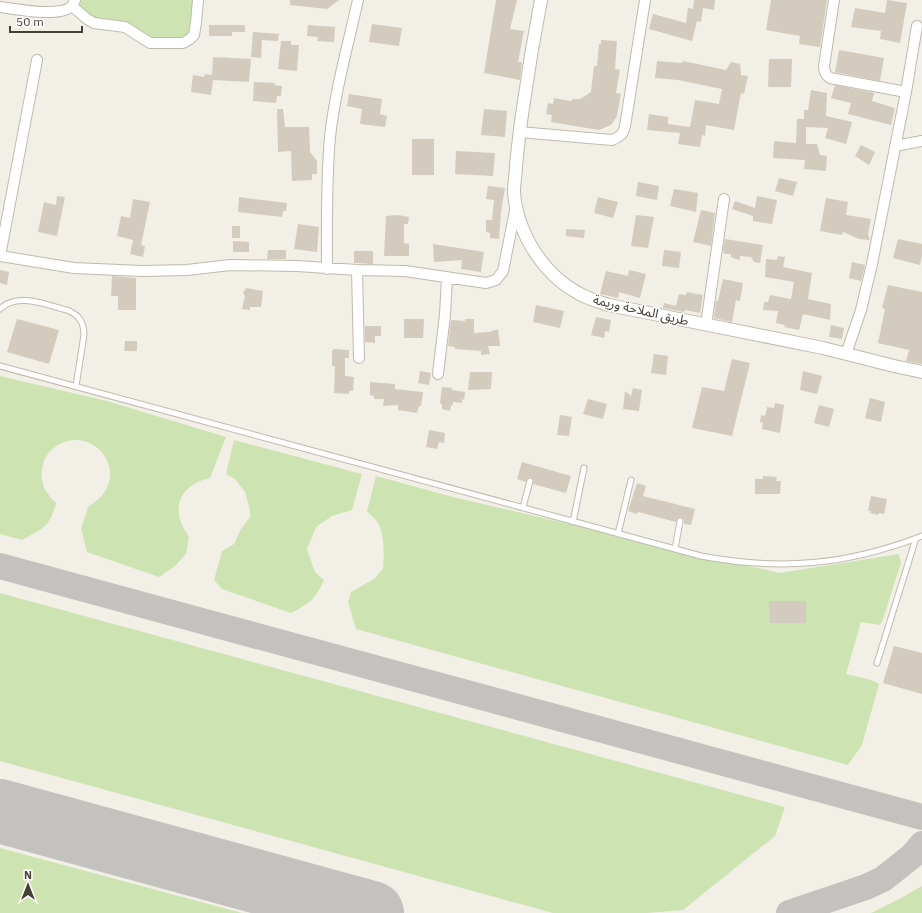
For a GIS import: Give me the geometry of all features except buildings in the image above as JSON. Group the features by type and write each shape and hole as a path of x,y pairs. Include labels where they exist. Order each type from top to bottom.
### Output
{"street":[{"path":"0,7 55,12 65,10 73,3 87,20 94,23 125,27 150,43 183,43 194,35 198,0"},
{"path":"327,268 330,138 334,111 358,0"},
{"name":"طريق الملاحة وريمة","path":"541,0 533,39 519,132 514,190 519,220 532,247 551,273 578,293 609,305 846,354 922,372"},
{"path":"519,132 612,140 621,137 626,120 645,0"},
{"path":"834,0 824,66 825,74 830,78 906,92"},
{"path":"846,354 861,310 872,264 906,92 917,26"},
{"path":"37,60 0,256 74,268 142,271 187,270 230,265 297,266 357,270 405,271 486,283 499,277 503,271 516,206"},
{"path":"895,146 922,141"},
{"path":"706,325 724,199"},
{"path":"357,270 359,358"},
{"path":"438,374 445,315 446,278"}],"lane":[{"path":"0,309 9,302 20,300 67,310 78,316 84,328 76,386"},
{"path":"0,366 573,522 727,561 772,564 805,564 857,556 883,550 922,536"},
{"path":"573,522 584,468"},
{"path":"618,534 631,480"},
{"path":"522,508 530,481"},
{"path":"676,549 680,521"},
{"path":"877,663 916,538"}],"green space":[{"path":"75,0 198,0 190,39 156,44 137,35 87,19"},
{"path":"0,376 107,401 226,437 210,478 199,481 191,486 180,500 179,517 189,536 186,554 174,567 159,577 87,552 81,529 88,507 103,495 109,481 109,468 104,455 94,446 82,441 68,441 54,448 44,460 42,481 48,495 56,503 54,511 48,522 40,530 22,540 0,534"},
{"path":"234,440 362,474 352,510 332,516 316,527 307,549 315,572 324,580 315,597 291,613 222,589 214,580 222,551 234,544 241,529 250,517 250,510 245,492 236,480 226,474"},
{"path":"376,476 453,497 779,573 899,554 901,563 883,619 880,625 861,622 846,674 871,680 879,684 862,745 848,765 356,629 348,602 351,592 374,579 383,569 384,552 382,534 377,522 367,511"},
{"path":"0,593 785,807 775,836 683,910 647,913 553,913 0,761"},
{"path":"0,848 242,913 0,913"},
{"path":"922,886 922,913 871,913 903,897"}],"taxiway":[{"path":"0,566 922,817"},
{"path":"789,913 866,887 883,879 912,856 922,844"}],"runway":[{"path":"0,811 372,913"}]}
